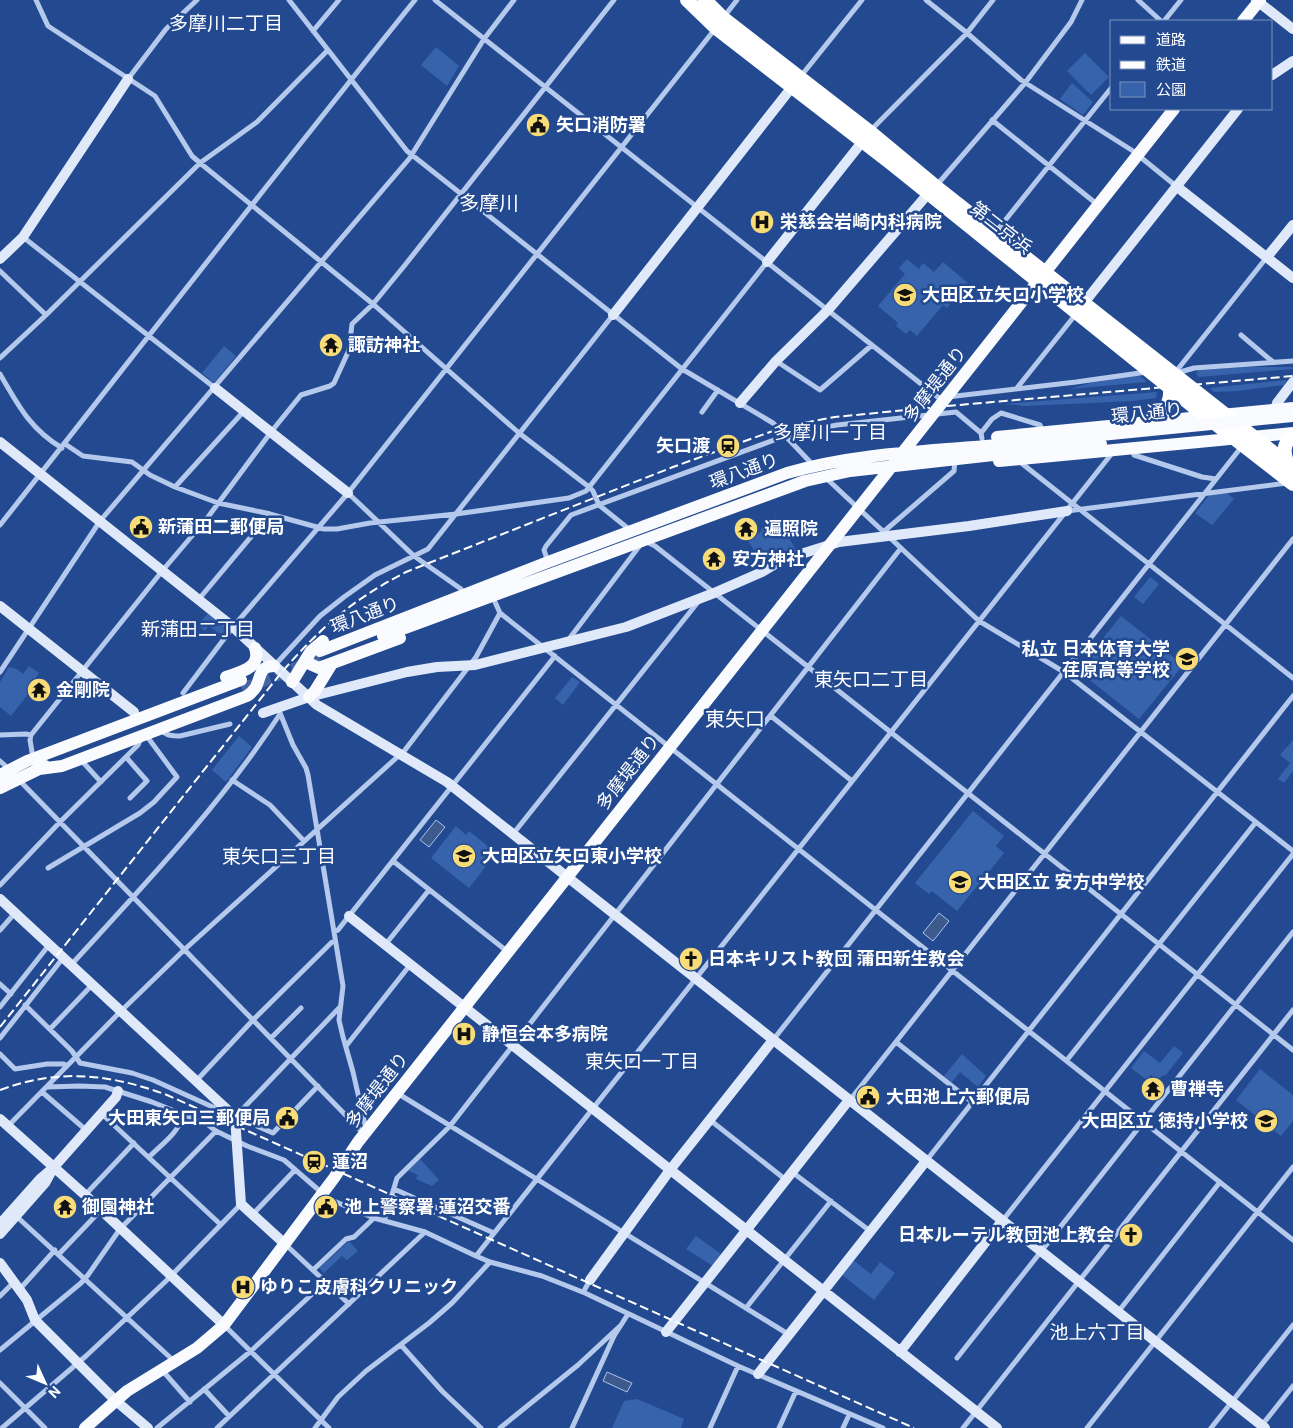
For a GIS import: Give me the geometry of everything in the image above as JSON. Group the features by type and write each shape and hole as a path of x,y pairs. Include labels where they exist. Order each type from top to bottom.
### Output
{"highway":[{"name":"第二京浜","path":"687,0 720,23 795,83 866,136 1171,380 1224,415 1243,440"},
{"name":"第二京浜","path":"705,0 720,23"},
{"name":"第二京浜","path":"932,190 995,233 1041,277"},
{"name":"第二京浜","path":"1080,308 1150,371 1171,380 1206,416 1291,475"},
{"path":"1144,422 1155,418 1163,410 1169,399 1171,380"},
{"path":"1291,475 1284,454 1284,448 1293,434"}],"main road":[{"path":"1244,20 1258,1"},
{"name":"多摩堤通り","path":"85,1428 127,1391 204,1343 224,1325 397,1092 1173,110"},
{"path":"938,449 981,436 1043,432 1293,408"},
{"name":"環八通り","path":"324,658 521,579 644,540 786,487 824,476 850,471 954,460 1293,416"},
{"name":"環八通り","path":"521,579 548,562 813,465 847,459 938,449 1013,452 1293,425"},
{"path":"1013,452 1114,450 1243,440 1278,434 1293,434"},
{"path":"292,682 316,646 324,640 461,588 502,576 521,579"},
{"path":"324,658 497,607 521,579"},
{"path":"0,788 18,779 33,763 68,737 183,693 242,680 255,662 257,657 255,648"},
{"path":"307,659 314,668 320,668 324,658"},
{"path":"308,698 315,691 324,658"},
{"path":"33,763 62,766 247,696 256,686 260,673 269,666 274,666"},
{"path":"3,769 33,763 242,680 253,673 258,681"}],"street":[{"path":"36,0 48,26 155,96 192,156 373,304 519,433 589,487 593,491 599,505 644,540 655,546 1293,1050"},
{"path":"0,259 23,237 128,79 166,29 197,0"},
{"path":"289,0 407,152 682,369 773,423 813,465"},
{"path":"313,32 339,0"},
{"path":"0,525 64,446 111,382 415,0"},
{"path":"434,0 939,398 1076,382 1150,371"},
{"path":"0,672 100,521 412,155 484,39 514,0"},
{"path":"33,763 30,740 32,736 218,503 301,395 334,383 349,350 352,324 373,304 614,0"},
{"path":"183,693 233,627 348,494 737,0"},
{"path":"274,666 320,616 344,597 375,575 428,549 862,0"},
{"path":"926,0 1025,83 1138,155 1293,278"},
{"path":"0,374 17,404 38,432 79,455 132,462 144,471 175,487 218,503 270,514 318,528 337,530 379,522 456,514 569,498 586,491 866,136 967,33 993,0"},
{"path":"740,404 776,361 828,310 1025,83 1070,22 1082,0"},
{"path":"1138,0 1161,20"},
{"path":"1163,20 1181,0"},
{"path":"1258,1 1293,29"},
{"path":"0,358 46,316 200,163 256,122 328,50"},
{"path":"1273,74 1293,61"},
{"path":"995,233 1110,89"},
{"path":"1017,388 1237,110"},
{"path":"992,120 1098,205"},
{"path":"1171,380 1293,224"},
{"path":"23,237 348,494 414,556 461,588"},
{"path":"0,271 46,316"},
{"path":"1241,335 1273,362"},
{"path":"776,361 820,390 872,345"},
{"path":"1171,380 1194,368 1293,361"},
{"path":"1278,434 1275,410 1277,403 1291,386"},
{"path":"702,412 718,390"},
{"path":"175,487 244,411"},
{"path":"548,562 544,550 568,518 785,436 837,425 956,412 981,436 992,419 1001,413 1040,425 1043,432"},
{"path":"588,1284 670,1170 1206,493 1243,440"},
{"path":"0,442 233,627 308,698 452,786 1263,1427 1293,1386"},
{"path":"1133,448 1134,455 1202,477 1216,479"},
{"path":"476,1256 1114,450"},
{"path":"1013,452 1069,507 1081,509 1293,678"},
{"path":"882,535 954,471 954,460"},
{"path":"263,713 279,711 308,698 408,672 489,662 626,627 714,593 762,572 782,560 839,542 882,535 969,526 1069,507 1081,509 1206,493 1291,475"},
{"path":"824,476 882,535 901,548 979,621 1064,672 1293,853 900,1352"},
{"path":"199,599 270,514"},
{"path":"666,1332 1293,539"},
{"path":"566,643 644,540"},
{"path":"384,1221 397,1178 450,1126 901,548"},
{"path":"513,834 700,599"},
{"path":"0,606 134,712"},
{"path":"329,1428 224,1325 85,1195 4,1125 44,1090 184,950 401,754 470,665 497,607 555,656 1293,1240"},
{"path":"334,932 338,930 555,656"},
{"path":"758,1374 1293,696"},
{"path":"0,1038 25,1005 133,897 180,845 232,780 279,711"},
{"path":"279,711 293,745 306,768 318,828 343,986 340,1020 354,1072 365,1133"},
{"path":"771,716 852,781"},
{"path":"160,729 163,733 180,736 230,724"},
{"path":"0,736 26,734 32,736"},
{"path":"0,886 60,822 138,745 143,735 177,777 154,802 140,813 48,868"},
{"path":"126,757 147,781 130,798"},
{"path":"80,760 101,782"},
{"path":"18,779 365,1133"},
{"path":"232,780 270,805 304,841"},
{"path":"1067,1060 1256,822"},
{"path":"393,860 508,952"},
{"path":"385,945 430,890"},
{"path":"0,899 235,1117 241,1204 349,1304"},
{"path":"0,930 15,913"},
{"path":"349,916 997,1428"},
{"path":"957,1358 1293,932"},
{"path":"196,1081 253,1020 335,941"},
{"path":"0,1007 49,945"},
{"path":"346,1046 410,965"},
{"path":"0,984 11,994"},
{"path":"50,1029 92,985"},
{"path":"25,1005 72,1051 80,1063 123,1071 153,1080 273,1133 318,1086"},
{"path":"235,1117 341,1007"},
{"path":"271,1038 301,1008"},
{"path":"963,1428 1293,1010"},
{"path":"896,1042 972,1102"},
{"path":"0,1054 15,1069 47,1064 64,1064 67,1066"},
{"path":"44,1090 106,1087 142,1098 207,1124 216,1131 247,1146 284,1160 329,1199 374,1218 425,1232 490,1262 542,1276 585,1294 738,1366 883,1428"},
{"path":"44,1090 86,1130"},
{"path":"0,1224 45,1183 54,1167 101,1114 118,1091"},
{"path":"397,1092 788,1334"},
{"path":"101,1114 220,1224"},
{"path":"149,1157 166,1139 175,1134 184,1115"},
{"path":"710,1119 789,1176 830,1201 870,1232"},
{"path":"0,1350 35,1320 43,1316 86,1278 120,1229 216,1131"},
{"path":"85,1195 134,1143"},
{"path":"1087,1428 1293,1167"},
{"path":"253,1215 295,1170"},
{"path":"1118,1312 1220,1182"},
{"path":"394,1189 494,1233"},
{"path":"746,1308 830,1201"},
{"path":"2,1428 78,1363 170,1276 241,1204"},
{"path":"0,1296 16,1286 57,1252 101,1210"},
{"path":"0,1234 14,1213"},
{"path":"14,1213 175,1362"},
{"path":"313,1270 346,1239 354,1237 374,1218"},
{"path":"217,1428 425,1232"},
{"path":"315,1428 338,1397 358,1378 452,1303 490,1262"},
{"path":"0,1263 27,1300 35,1320 116,1401 148,1428"},
{"path":"157,1428 251,1351 325,1282"},
{"path":"572,1428 614,1336 628,1314"},
{"path":"1211,1428 1293,1325"},
{"path":"500,1428 578,1364 620,1326"},
{"path":"401,1345 442,1391 480,1428"},
{"path":"710,1428 738,1366"},
{"path":"162,1370 190,1402"},
{"path":"0,1383 45,1428"},
{"path":"204,1390 230,1416"},
{"path":"779,1428 796,1391"},
{"path":"843,1428 849,1415"}],"green space":[{"path":"436,47 459,66 447,86 421,65"},
{"path":"1085,53 1109,77 1091,95 1067,71"},
{"path":"1072,83 1093,102 1083,115 1060,99"},
{"path":"907,259 919,269 923,263 934,272 943,262 968,283 947,308 943,305 917,336 910,330 906,334 896,326 898,323 878,306 905,274 899,268"},
{"path":"224,346 236,356 214,383 202,373"},
{"path":"1293,367 1293,369 1199,377 1196,374 1199,370"},
{"path":"1140,376 1147,382 1069,389 1108,378"},
{"path":"1287,380 1284,385 1238,391 1214,392 1210,388"},
{"path":"1157,392 1156,398 1133,401 1025,406 1004,404"},
{"path":"1226,492 1234,499 1212,525 1195,513 1211,493"},
{"path":"776,516 796,550 780,555 764,565 748,541 762,531 761,529"},
{"path":"1150,577 1159,584 1143,604 1134,597"},
{"path":"208,613 227,628 221,635 209,626 205,631 198,625"},
{"path":"1121,616 1183,665 1139,719 1077,670"},
{"path":"29,666 39,673 27,691 29,693 11,716 0,707 0,682 9,667 17,669 23,674"},
{"path":"572,677 580,682 563,705 555,698"},
{"path":"239,736 252,747 226,782 212,770"},
{"path":"1293,740 1293,771 1284,783 1278,779 1290,763 1280,755"},
{"path":"973,811 1004,836 996,846 1004,853 957,911 932,891 929,894 915,883"},
{"path":"456,826 466,835 469,831 496,853 469,888 431,858"},
{"path":"1174,1046 1183,1053 1165,1076 1163,1075 1158,1080 1151,1075 1147,1080 1131,1068 1144,1051 1160,1063"},
{"path":"962,1054 986,1076 978,1087 960,1072 951,1083 943,1077"},
{"path":"1260,1069 1293,1095 1293,1121 1281,1136 1236,1100"},
{"path":"420,1159 439,1180 432,1186 416,1179 418,1175 408,1171"},
{"path":"696,1236 721,1254 713,1266 686,1249"},
{"path":"349,1241 358,1251 347,1260 342,1256 324,1273 319,1268"},
{"path":"853,1260 871,1274 880,1262 895,1273 874,1300 842,1275"},
{"path":"637,1399 684,1419 681,1428 612,1428 624,1401"}],"shaded area":[{"path":"436,820 445,827 429,847 420,840"},
{"path":"939,913 949,921 933,941 923,933"},
{"path":"607,1372 632,1383 627,1392 603,1381"}],"tunnel":[{"path":"242,689 322,658"}],"railway":[{"path":"0,1027 281,673 338,616 369,593 406,572 673,467 770,432 803,423 835,417 947,406 1293,376"},
{"path":"0,1090 43,1079 84,1076 125,1082 167,1095 914,1428"}],"place":[{"name":"矢口消防署","path":"538,125"},
{"name":"栄慈会岩崎内科病院","path":"762,222"},
{"name":"大田区立矢口小学校","path":"905,295"},
{"name":"諏訪神社","path":"331,345"},
{"name":"矢口渡","path":"728,446"},
{"name":"新蒲田二郵便局","path":"141,527"},
{"name":"遍照院","path":"746,529"},
{"name":"安方神社","path":"714,559"},
{"name":"私立 日本体育大学 荏原高等学校","path":"1187,659"},
{"name":"金剛院","path":"39,690"},
{"name":"大田区立矢口東小学校","path":"464,856"},
{"name":"大田区立 安方中学校","path":"960,882"},
{"name":"日本キリスト教団 蒲田新生教会","path":"691,959"},
{"name":"静恒会本多病院","path":"464,1034"},
{"name":"曹禅寺","path":"1153,1089"},
{"name":"大田池上六郵便局","path":"868,1097"},
{"name":"大田東矢口三郵便局","path":"287,1118"},
{"name":"大田区立 徳持小学校","path":"1266,1121"},
{"name":"蓮沼","path":"314,1162"},
{"name":"御園神社","path":"65,1207"},
{"name":"池上警察署 蓮沼交番","path":"326,1207"},
{"name":"日本ルーテル教団池上教会","path":"1131,1235"},
{"name":"ゆりこ皮膚科クリニック","path":"243,1287"}],"district":[{"name":"多摩川二丁目","path":"226,23"},
{"name":"多摩川","path":"489,203"},
{"name":"多摩川一丁目","path":"830,432"},
{"name":"新蒲田二丁目","path":"198,629"},
{"name":"東矢口二丁目","path":"871,679"},
{"name":"東矢口","path":"735,719"},
{"name":"東矢口三丁目","path":"279,856"},
{"name":"東矢口一丁目","path":"642,1061"},
{"name":"池上六丁目","path":"1097,1332"}]}
